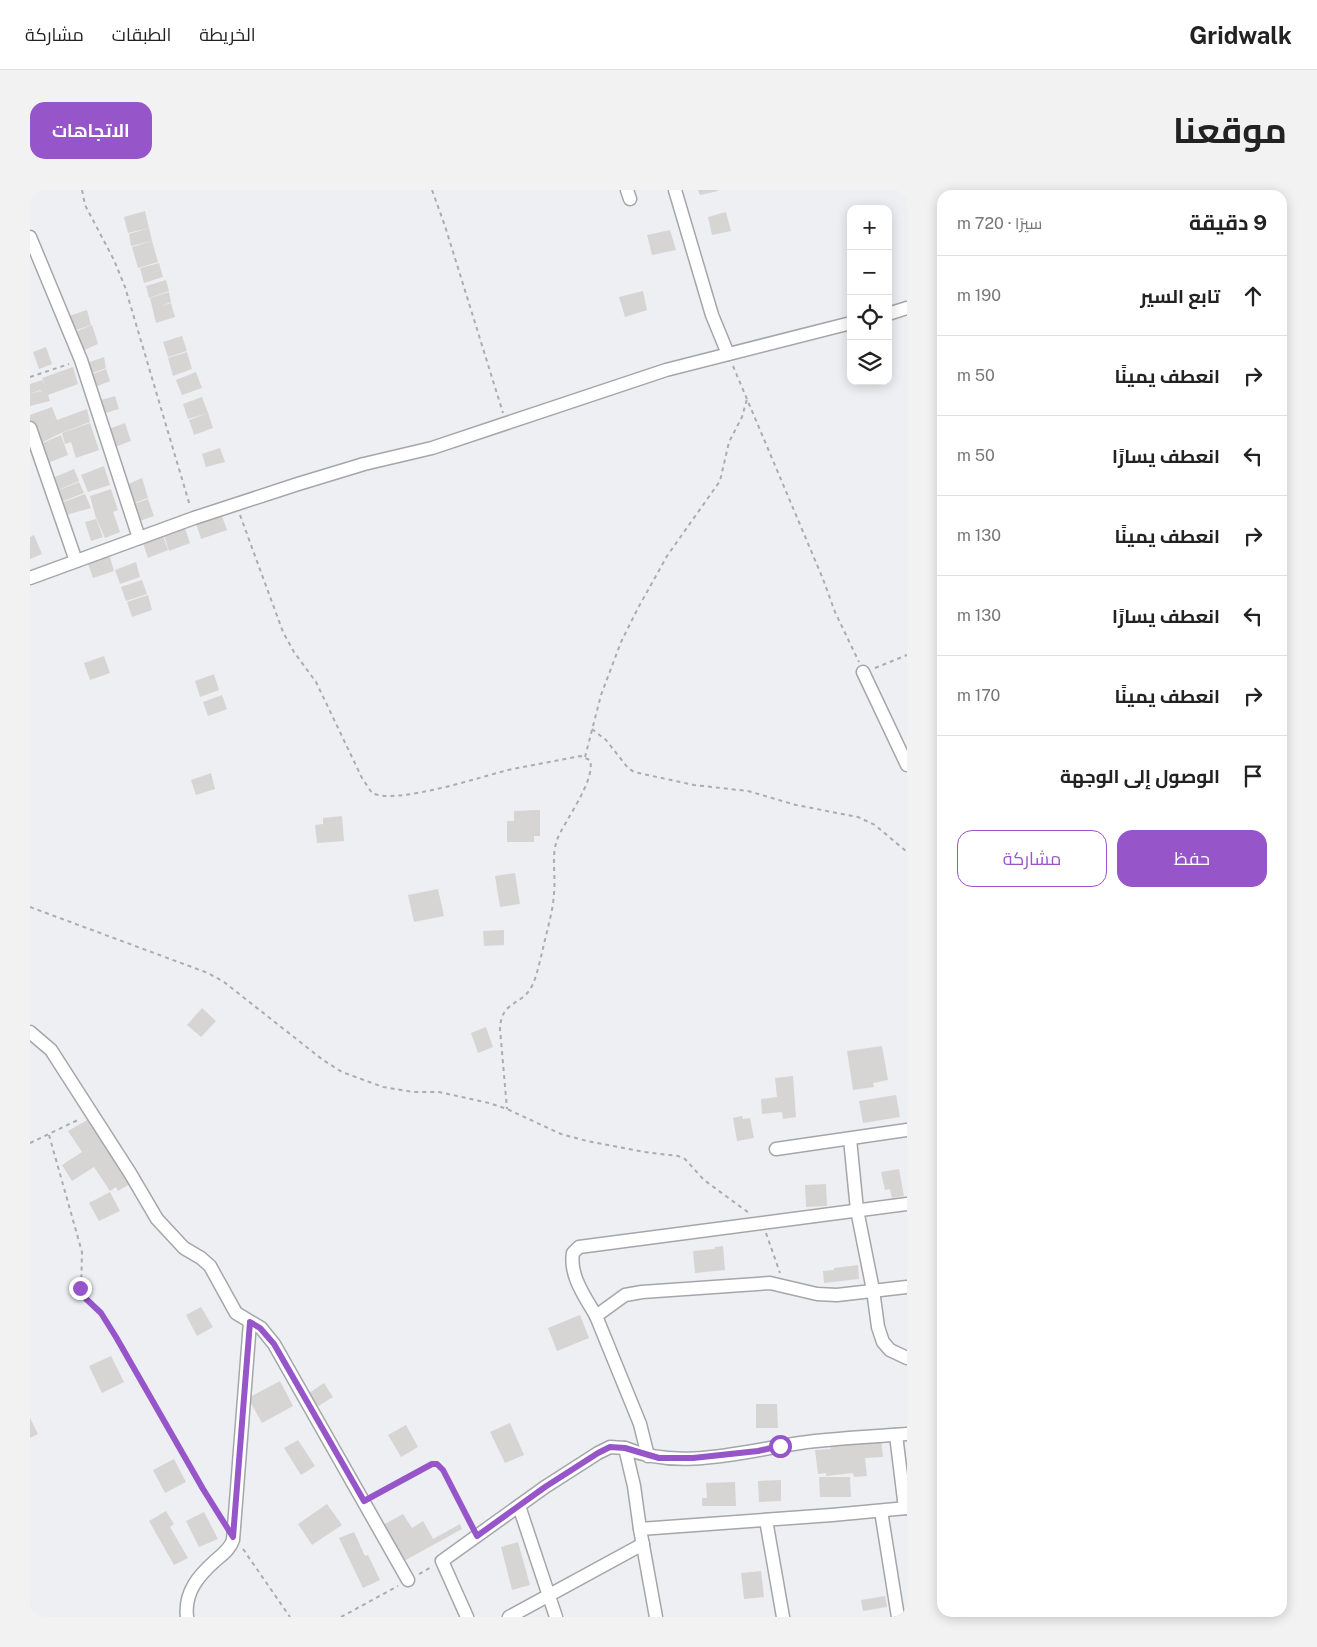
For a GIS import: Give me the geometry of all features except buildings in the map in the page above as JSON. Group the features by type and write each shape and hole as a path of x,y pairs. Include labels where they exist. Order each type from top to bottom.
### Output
{"street":[{"path":"675,190 712,315 728,354"},
{"path":"30,237 81,360 139,538"},
{"path":"892,313 907,308"},
{"path":"30,578 236,504 364,464 432,448 666,370 847,324"},
{"path":"30,428 76,561"},
{"path":"863,672 907,765"},
{"path":"30,1032 51,1050 157,1219 184,1248 210,1266 233,1309 240,1316 260,1328 274,1344 408,1580"},
{"path":"776,1149 907,1130"},
{"path":"850,1139 857,1210 878,1326 883,1342 890,1350 907,1358"},
{"path":"648,1456 640,1424 596,1316 579,1286 572,1267 572,1253 577,1249 907,1204"},
{"path":"596,1316 618,1300 632,1293 770,1284 817,1294 836,1295 907,1287"},
{"path":"188,1617 191,1590 197,1578 228,1550 233,1537 250,1322"},
{"path":"467,1617 442,1561 519,1506 610,1447 625,1448 659,1458 693,1458 758,1451 801,1443 902,1435 906,1508 640,1529"},
{"path":"625,1448 634,1486 656,1617"},
{"path":"519,1506 556,1617"},
{"path":"881,1511 898,1617"},
{"path":"766,1520 783,1617"},
{"path":"508,1617 643,1544"}],"path":[{"path":"82,190 85,205 114,260 125,287 194,518"},
{"path":"432,190 506,422"},
{"path":"728,354 823,579 835,612 863,672 907,654"},
{"path":"30,377 81,360"},
{"path":"585,757 601,695 611,667 638,608 667,556 720,481 729,442 744,412 747,399"},
{"path":"236,504 283,632 294,652 316,682 362,778 372,793 382,795 413,794 507,770 580,756 590,760 591,770 575,809 557,839 554,857 552,913 535,978 530,990 504,1011 501,1016 501,1046 507,1109"},
{"path":"592,730 606,740 628,768 634,772 694,785 748,791 796,805 858,817 875,825 907,852"},
{"path":"30,907 208,973 224,982 323,1060 342,1072 383,1087 413,1092 439,1092 489,1103 570,1136 644,1152 678,1156 685,1160 704,1180 763,1223 785,1287"},
{"path":"30,1143 91,1113"},
{"path":"48,1135 82,1252 81,1293 101,1313 203,1489 233,1537 251,1559 290,1617"},
{"path":"364,1501 432,1464 437,1464 443,1470 477,1536"},
{"path":"340,1617 442,1561"}],"route":[{"path":"80,1288 82,1295 98,1309 116,1337 203,1489 233,1537 250,1322 260,1328 274,1344 364,1501 432,1464 437,1464 443,1470 477,1536 545,1487 610,1447 625,1448 638,1454 659,1458 693,1458 758,1451 780,1446"}]}
